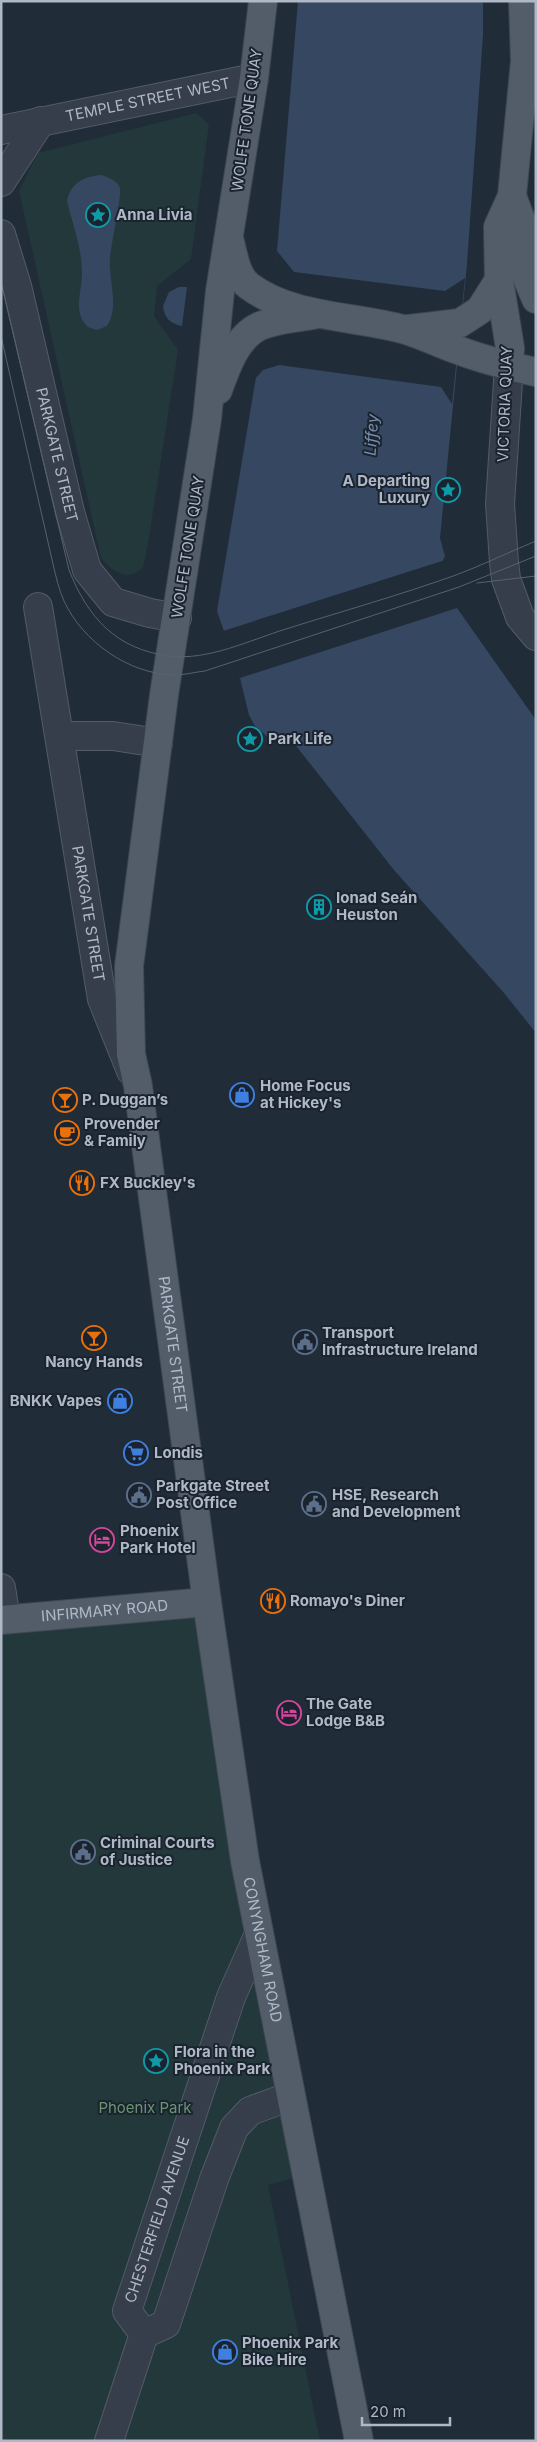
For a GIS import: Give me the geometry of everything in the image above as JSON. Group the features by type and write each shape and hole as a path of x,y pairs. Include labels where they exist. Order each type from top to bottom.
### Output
{"main road":[{"name":"WOLFE TONE QUAY","path":"168,674 207,420 220,291 254,78 263,1"},
{"name":"VICTORIA QUAY","path":"509,366 510,348 498,280 498,226 512,196 525,61 523,1"},
{"name":"VICTORIA QUAY","path":"512,196 521,220 523,268 536,299"},
{"name":"WOLFE TONE QUAY","path":"229,238 236,267 247,285 269,299 318,314"},
{"path":"405,330 460,323 480,310 498,280"},
{"name":"WOLFE TONE QUAY","path":"207,420 228,362 242,340 259,326 318,314"},
{"path":"318,314 405,330 457,350 536,372"},
{"name":"PARKGATE STREET","path":"168,674 129,966 131,1054 138,1086 207,1602"},
{"name":"INFIRMARY ROAD","path":"4,1619 207,1602"},
{"name":"CONYNGHAM ROAD","path":"207,1602 245,1861 359,2441"}],"street":[{"name":"TEMPLE STREET WEST","path":"1,130 254,78"},
{"path":"1,182 41,121"},
{"name":"PARKGATE STREET","path":"1,234 22,305 70,512 87,570 113,602 150,613 177,618"},
{"name":"VICTORIA QUAY","path":"509,366 500,504 503,555 506,579 520,617 536,636"},
{"name":"PARKGATE STREET","path":"38,607 102,999 138,1086"},
{"path":"60,736 113,736 158,743"},
{"path":"1,1588 4,1619"},
{"name":"CHESTERFIELD AVENUE","path":"144,2334 127,2310 231,1997 259,1934"},
{"path":"109,2441 144,2334 166,2324 214,2179 234,2128 250,2111 291,2096"}],"green space":[{"path":"196,113 209,124 191,259 157,286 154,316 178,350 143,567 137,572 126,575 110,568 101,558 19,191 38,153"},
{"name":"Phoenix Park","path":"207,1602 306,2175 268,2185 320,2441 1,2441 1,1620"}],"water":[{"name":"Liffey","path":"298,1 483,1 483,35 467,264 440,538 445,556 442,562 457,608 536,720 536,1033 504,993 394,870 293,742 271,740 255,726 249,715 240,678 217,611 277,251"},
{"path":"102,175 117,183 120,192 110,257 113,310 107,326 97,330 88,327 80,315 79,302 82,264 67,201 72,189 80,181"},
{"path":"179,287 187,287 182,326 174,324 168,319 163,306 169,292"}],"pier":[{"path":"277,251 294,272 445,291 465,278 452,404 441,387 279,365 263,370 254,380"},
{"path":"442,561 457,608 240,678 223,631"}],"tram line":[{"path":"1,282 69,570 85,603 95,616 106,628 134,646 169,656 184,657 214,653 435,582 536,541"},
{"path":"1,336 62,597 72,616 95,642 109,653 140,669 174,675 205,671 459,587 536,556"},
{"path":"477,583 536,576"}],"place":[{"name":"Anna Livia","path":"98,215"},
{"name":"A Departing Luxury","path":"448,490"},
{"name":"Park Life","path":"250,739"},
{"name":"Ionad Seán Heuston","path":"319,907"},
{"name":"Home Focus at Hickey's","path":"242,1095"},
{"name":"P. Duggan’s","path":"65,1100"},
{"name":"Provender & Family","path":"67,1133"},
{"name":"FX Buckley's","path":"82,1183"},
{"name":"Nancy Hands","path":"94,1338"},
{"name":"Transport Infrastructure Ireland","path":"305,1342"},
{"name":"BNKK Vapes","path":"120,1401"},
{"name":"Londis","path":"136,1453"},
{"name":"Parkgate Street Post Office","path":"139,1495"},
{"name":"HSE, Research and Development","path":"314,1504"},
{"name":"Phoenix Park Hotel","path":"102,1540"},
{"name":"Romayo's Diner","path":"273,1601"},
{"name":"The Gate Lodge B&B","path":"289,1713"},
{"name":"Criminal Courts of Justice","path":"83,1852"},
{"name":"Flora in the Phoenix Park","path":"156,2061"},
{"name":"Phoenix Park Bike Hire","path":"225,2352"}]}
